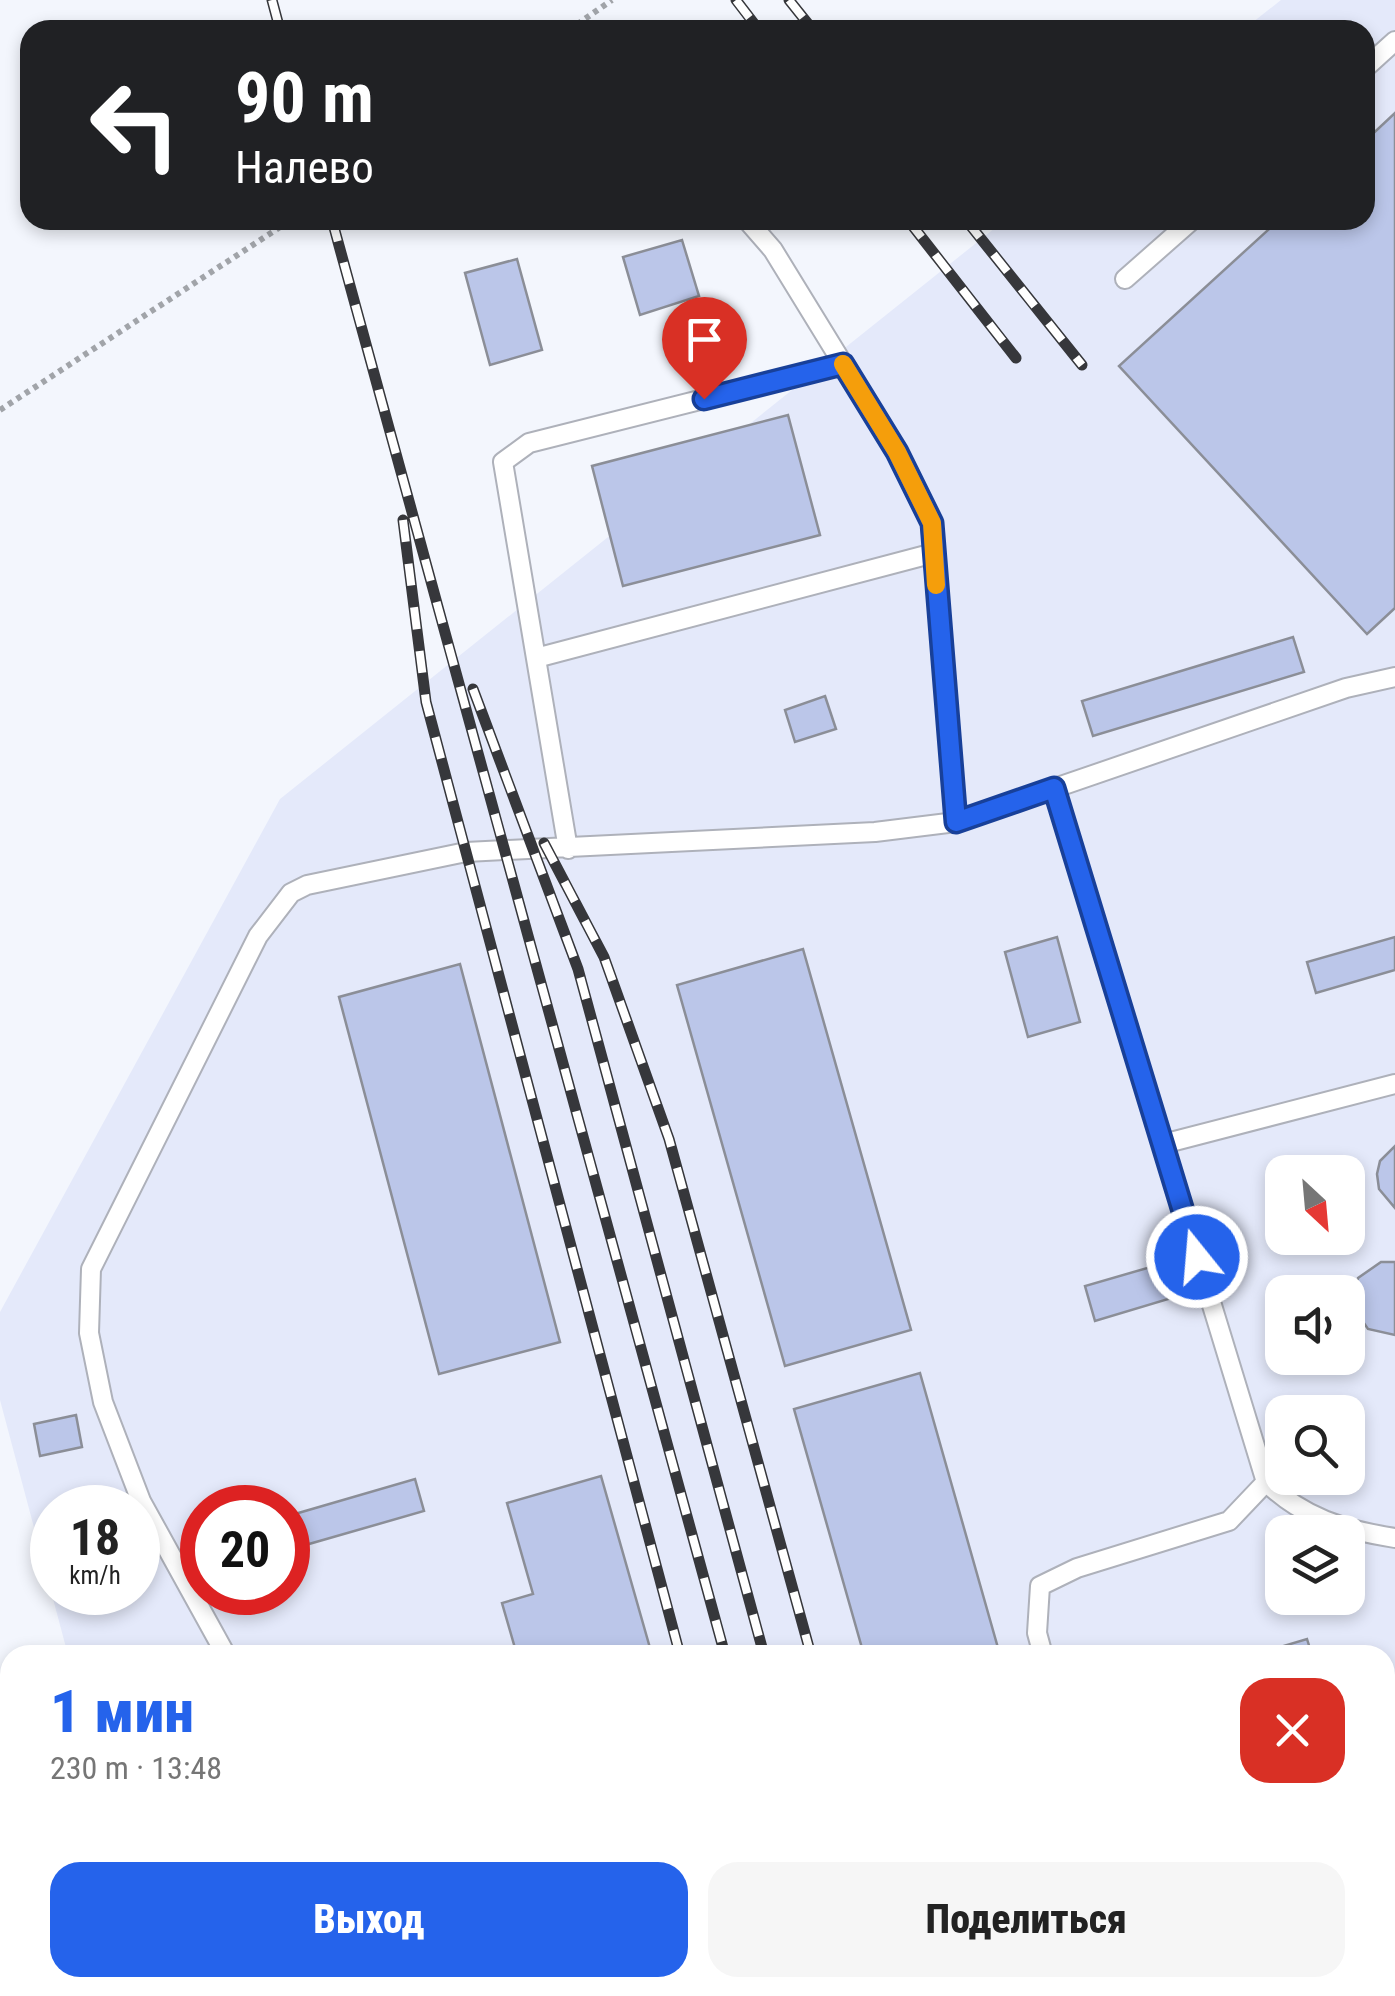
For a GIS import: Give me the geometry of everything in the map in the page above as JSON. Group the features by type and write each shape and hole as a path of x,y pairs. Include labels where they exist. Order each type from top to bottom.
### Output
{"lane":[{"path":"1375,59 1395,41"},
{"path":"757,230 774,250 843,364 906,470 932,523 956,822"},
{"path":"1125,280 1181,230"},
{"path":"568,850 504,462 529,444 843,364"},
{"path":"536,658 934,552"},
{"path":"220,1645 141,1501 103,1402 89,1333 91,1269 258,936 292,893 323,879 466,852 876,832 956,822 1346,688 1395,677"},
{"path":"1054,788 1265,1479"},
{"path":"1163,1144 1395,1084"},
{"path":"1040,1645 1037,1633 1040,1586 1076,1568 1229,1521 1265,1483"},
{"path":"1280,1495 1293,1508 1365,1533 1395,1538"}],"path":[{"path":"583,20 612,0"},
{"path":"0,410 276,230"}],"shaded area":[{"path":"1281,0 1395,0 1395,1645 65,1645 57,1615 160,1615 160,1485 30,1485 30,1512 0,1400 0,1312 280,799 992,230 1375,230 1375,20 1256,20"}],"building":[{"path":"1395,113 1395,608 1367,634 1119,366 1268,230 1375,230 1375,132"},
{"path":"682,240 699,296 640,315 623,257"},
{"path":"517,259 542,350 490,365 465,273"},
{"path":"788,415 820,535 623,586 592,466"},
{"path":"1293,637 1304,672 1093,736 1082,701"},
{"path":"825,696 836,729 795,742 785,710"},
{"path":"1057,937 1080,1022 1028,1037 1005,952"},
{"path":"1395,937 1395,970 1316,993 1307,962"},
{"path":"803,949 911,1330 785,1366 677,985"},
{"path":"460,964 560,1342 439,1374 339,997"},
{"path":"1395,1146 1395,1208 1379,1189 1377,1174 1380,1161"},
{"path":"1175,1260 1185,1294 1095,1321 1085,1286"},
{"path":"1381,1262 1395,1262 1395,1335 1368,1329 1365,1325 1362,1275"},
{"path":"920,1373 997,1645 861,1645 794,1409"},
{"path":"76,1415 82,1447 40,1456 34,1424"},
{"path":"601,1476 649,1645 514,1645 502,1603 533,1594 507,1503"},
{"path":"415,1479 424,1511 310,1544 310,1510"},
{"path":"1307,1639 1309,1645 1287,1645"}],"railway":[{"path":"272,0 277,20"},
{"path":"736,0 751,20"},
{"path":"789,0 805,20"},
{"path":"335,230 722,1645"},
{"path":"916,230 1016,358"},
{"path":"974,230 1082,365"},
{"path":"403,520 426,702 677,1645"},
{"path":"473,689 578,969 761,1645"},
{"path":"544,843 604,957 669,1139 808,1645"}],"slow traffic":[{"path":"843,364 897,452 932,523 936,585"}],"route":[{"path":"704,399 843,364 897,452 932,523 956,822 1054,788 1197,1257"}]}
